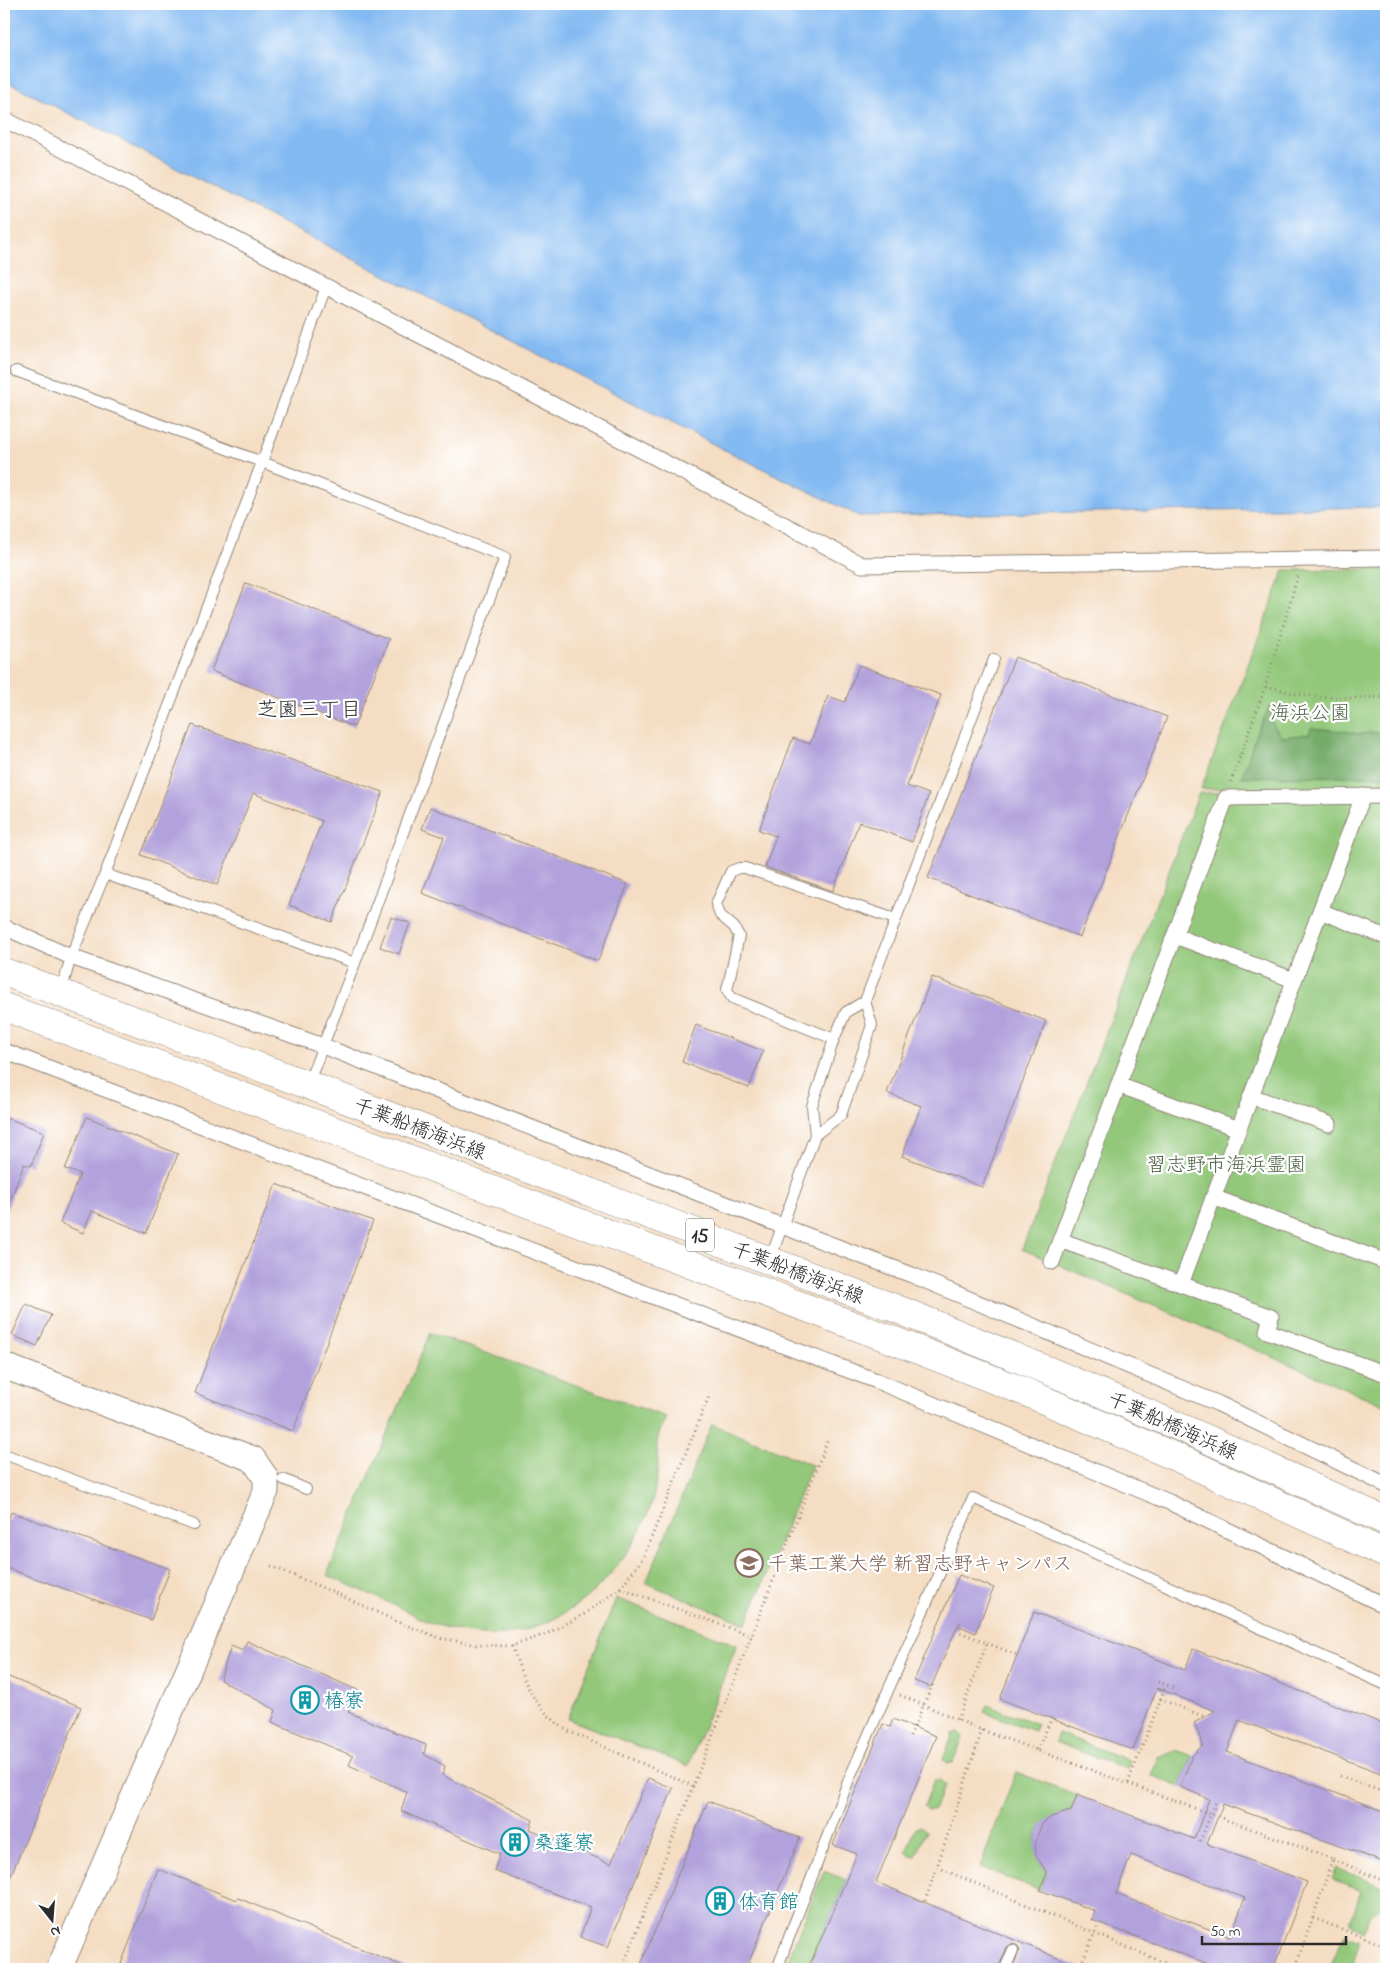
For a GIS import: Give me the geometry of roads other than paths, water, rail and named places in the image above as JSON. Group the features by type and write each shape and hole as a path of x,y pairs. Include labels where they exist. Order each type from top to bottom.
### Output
{"main road":[{"name":"千葉船橋海浜線","path":"4,972 308,1085 902,1311 1054,1373 1205,1438 1386,1521"},
{"name":"千葉船橋海浜線","path":"4,1007 992,1379 1187,1462 1386,1554"}],"street":[{"path":"4,119 862,565 1386,558"},
{"path":"1181,1284 1364,796"},
{"path":"1052,1262 1226,798 1386,796"},
{"path":"1320,911 1386,937"},
{"path":"4,927 71,957 323,1046 912,1275 1219,1404 1386,1485"},
{"path":"1174,936 1294,980"},
{"path":"4,1051 877,1381 1169,1502 1386,1606"},
{"path":"1118,1084 1239,1128"},
{"path":"1251,1096 1329,1124"},
{"path":"1213,1197 1386,1262"},
{"path":"1060,1240 1271,1317 1267,1331 1386,1374"},
{"path":"4,1366 252,1459 266,1478 266,1491 59,1969"}],"lane":[{"path":"61,992 71,957 105,874 262,462 326,288"},
{"path":"16,371 262,462 505,557 308,1085"},
{"path":"815,1135 841,1115 872,1025 865,1001 994,659"},
{"path":"834,1038 732,998 726,990 739,936 734,927 720,915 716,904 731,871 744,868 895,920"},
{"path":"105,874 355,963"},
{"path":"770,1261 815,1135 812,1106 834,1038 846,1012 865,1001"},
{"path":"4,1454 194,1525"},
{"path":"283,1479 306,1489"},
{"path":"777,1969 849,1779 973,1498 1386,1685"},
{"path":"1005,1969 1013,1950"}],"water":[{"path":"4,4 1386,4 1386,507 859,516 723,449 4,80"}],"place":[{"name":"千葉工業大学 新習志野キャンパス","path":"749,1563"},
{"name":"椿寮","path":"305,1700"},
{"name":"桑蓬寮","path":"515,1842"},
{"name":"体育館","path":"720,1901"}],"district":[{"name":"芝園三丁目","path":"309,709"}],"park label":[{"name":"海浜公園","path":"1310,712"},
{"name":"習志野市海浜霊園","path":"1226,1164"}]}
